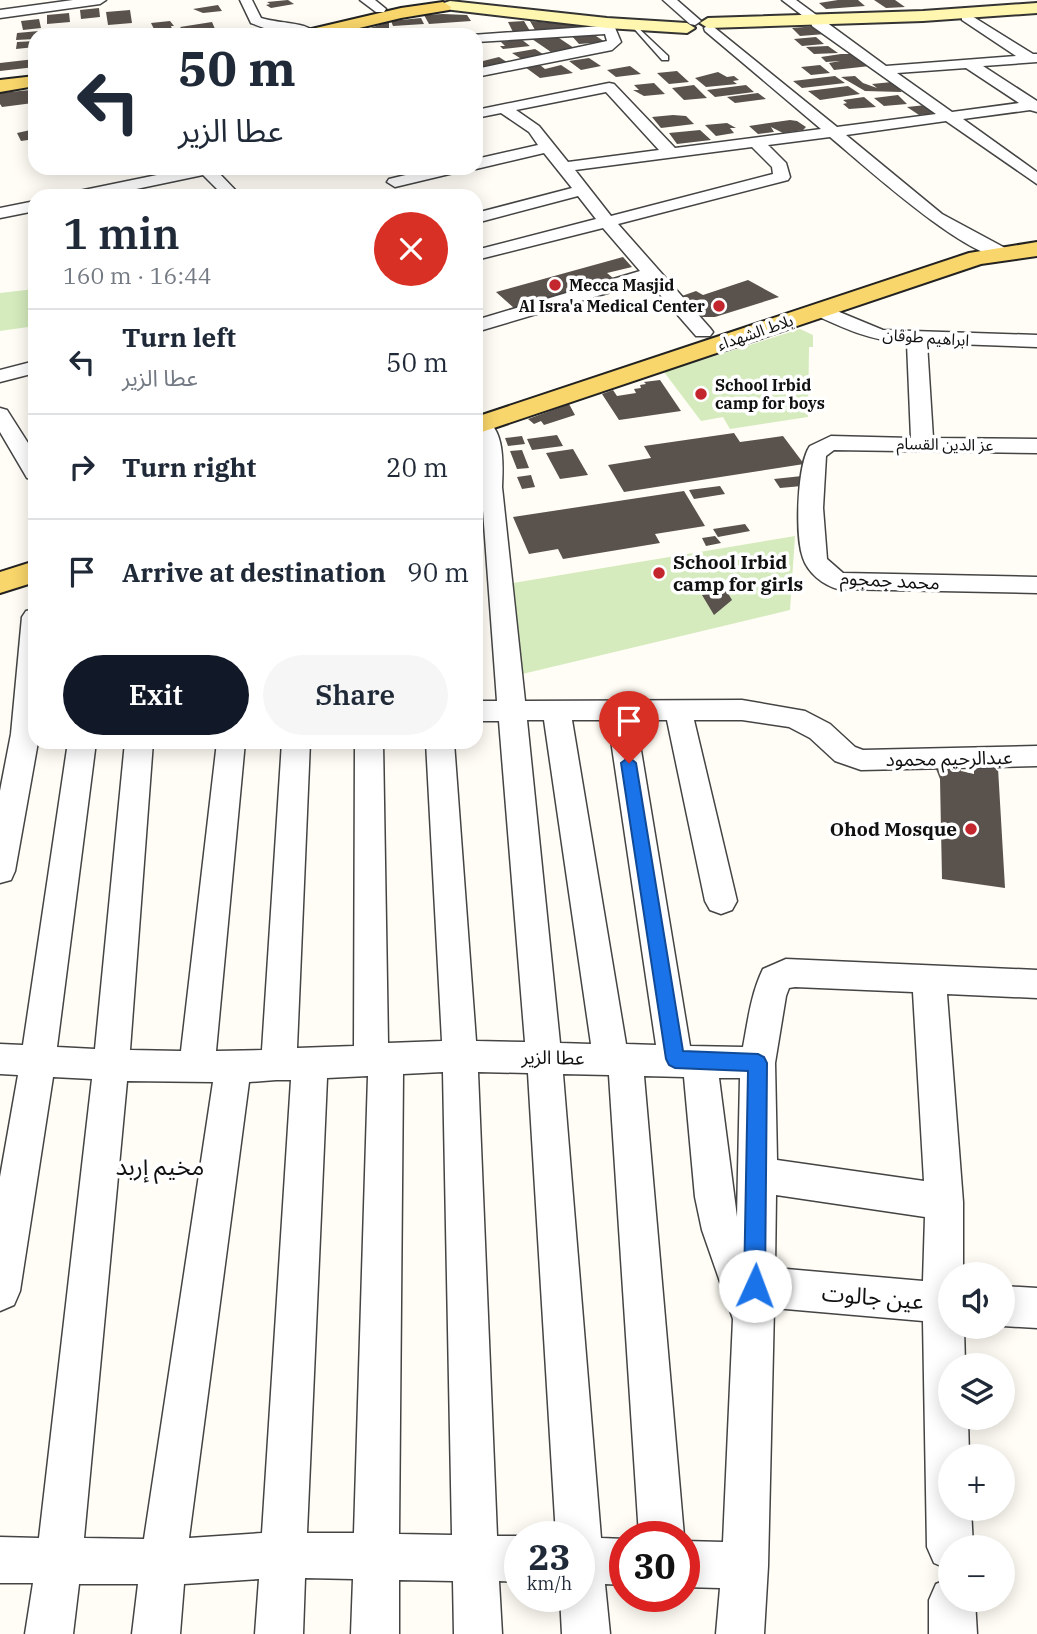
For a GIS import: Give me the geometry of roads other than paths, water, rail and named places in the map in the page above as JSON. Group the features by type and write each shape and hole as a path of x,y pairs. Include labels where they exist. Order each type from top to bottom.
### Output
{"main road":[{"path":"322,28 408,0"},
{"path":"416,0 422,5 454,3"},
{"path":"330,28 454,3"},
{"path":"0,79 28,75"},
{"path":"0,86 28,82"},
{"name":"بلاط الشهداء","path":"483,418 820,310 981,251 1037,248"},
{"path":"483,418 703,332 981,251"},
{"path":"0,564 28,555"},
{"path":"0,583 28,573"}],"street":[{"path":"0,15 100,0"},
{"path":"235,0 245,28"},
{"path":"246,0 256,20 280,28"},
{"path":"366,0 380,9"},
{"path":"669,0 937,230 981,251"},
{"path":"788,0 1037,179"},
{"path":"454,3 566,16 699,26"},
{"path":"454,3 608,27"},
{"path":"816,21 967,18 1037,9"},
{"path":"483,37 632,25 699,26 1037,9"},
{"path":"967,18 1033,58"},
{"path":"483,72 607,47 614,42 608,27"},
{"path":"882,70 1033,58"},
{"path":"968,63 1036,106"},
{"path":"483,113 609,87 671,153"},
{"path":"565,167 1036,106"},
{"path":"505,108 534,129 606,221 703,332"},
{"path":"483,251 782,177 780,166 755,141"},
{"path":"483,161 548,147"},
{"path":"109,175 116,188"},
{"path":"111,189 181,175"},
{"path":"216,175 227,189"},
{"path":"404,189 391,178 410,175"},
{"path":"483,216 582,190"},
{"path":"0,213 28,207"},
{"path":"483,324 651,274"},
{"name":"ابراهيم طوقان","path":"820,310 863,331 917,338 1037,341"},
{"path":"917,338 922,444"},
{"path":"0,376 28,369"},
{"path":"0,414 28,458"},
{"path":"483,427 491,444 493,710 544,1058 586,1521"},
{"name":"عز الدين القسام","path":"853,442 1037,446"},
{"name":"محمد جمجوم","path":"853,442 831,443 819,448 814,456 814,558 829,575 838,581 1037,585"},
{"path":"0,468 28,464"},
{"path":"0,871 28,672"},
{"path":"556,709 618,1058 643,1271 660,1521"},
{"path":"620,709 719,1219 754,1304"},
{"path":"493,710 678,709 721,901"},
{"name":"عبدالرحيم محمود","path":"678,709 742,710 795,718 820,731 845,754 861,760 1037,756"},
{"path":"0,1291 38,1060 81,749"},
{"path":"49,1634 60,1560 111,1065 138,749"},
{"path":"156,1634 215,1066 231,749"},
{"path":"279,1634 295,1065 296,749"},
{"path":"369,749 378,1058 375,1634"},
{"path":"440,749 460,1056 478,1634"},
{"path":"740,1634 745,1566 754,1304 758,1063 769,996 779,975 795,973 1037,984"},
{"path":"929,980 946,1262"},
{"name":"عطا الزير","path":"0,1059 111,1065 215,1066 295,1065 378,1058 460,1056 758,1063"},
{"path":"758,1175 944,1202"},
{"name":"عين جالوت","path":"754,1304 938,1303"},
{"path":"1015,1307 1037,1308"},
{"path":"947,1339 950,1535"},
{"path":"0,1560 163,1562 283,1555 504,1559"},
{"path":"700,1565 745,1566"},
{"path":"586,1634 587,1612"},
{"path":"952,1612 953,1634"}],"lane":[{"path":"632,25 665,58"}],"place":[{"name":"Mecca Masjid","path":"555,285"},
{"name":"Al Isra'a Medical Center","path":"719,306"},
{"name":"School Irbid camp for boys","path":"701,394"},
{"name":"School Irbid camp for girls","path":"659,573"},
{"name":"Ohod Mosque","path":"971,829"}],"district":[{"name":"مخيم إربد","path":"160,1166"}]}
